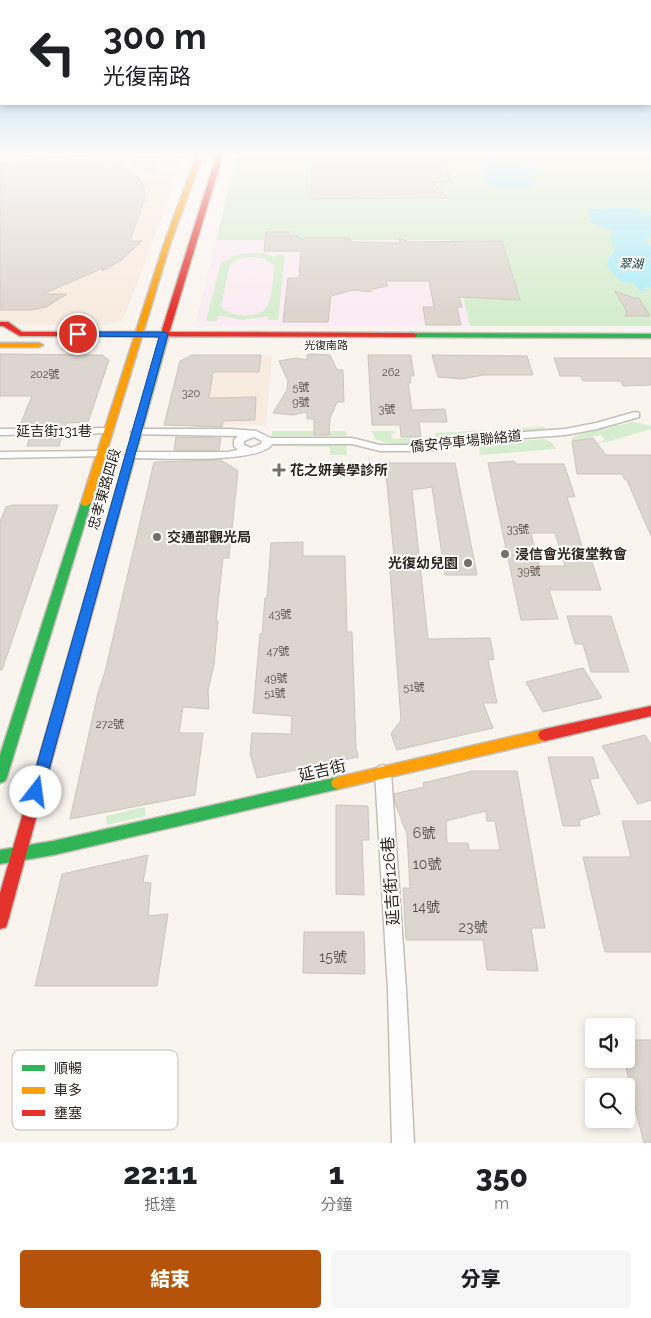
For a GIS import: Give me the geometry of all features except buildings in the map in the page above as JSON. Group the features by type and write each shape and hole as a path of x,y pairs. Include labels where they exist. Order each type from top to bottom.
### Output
{"main road":[{"name":"忠孝東路四段","path":"0,777 167,244 180,207"},
{"name":"忠孝東路四段","path":"0,920 162,340 203,207"},
{"name":"光復南路","path":"0,324 5,324 20,334"},
{"name":"光復南路","path":"0,334 137,340"},
{"name":"光復南路","path":"0,345 137,340 651,336"},
{"name":"光復南路","path":"162,340 651,346"},
{"name":"延吉街","path":"0,858 651,711"}],"street":[{"name":"僑安停車場聯絡道","path":"136,432 231,432 260,435 267,441 352,441 380,448 429,448 472,439 564,432 597,426 635,415"},
{"name":"延吉街131巷","path":"0,432 108,431"},
{"path":"249,452 241,448 238,443 242,437 251,434"},
{"path":"130,455 249,452 263,448 266,446 267,441"},
{"name":"延吉街131巷","path":"0,455 101,454"},
{"name":"延吉街126巷","path":"383,772 397,990 403,1143"}],"shaded area":[{"path":"0,207 166,207 125,315 120,322 105,325 25,325 0,321"},
{"path":"216,240 451,240 470,326 202,326 196,321"},
{"path":"193,355 272,355 266,425 164,425 180,361"}],"green space":[{"path":"224,207 651,207 651,326 470,326 450,240 216,240"},
{"path":"247,253 261,253 275,257 276,255 285,255 278,320 268,320 268,316 242,320 219,315 217,321 206,321 221,263 234,256","holes":["248,257 263,258 274,265 271,293 267,307 257,314 244,316 225,310 221,306 230,264"]},
{"path":"633,422 651,426 651,429 607,442 597,443 605,440 601,435 572,441 572,438 576,435"},
{"path":"545,427 546,429 473,434 444,439 436,437 435,433"},
{"path":"272,431 346,431 347,436 272,436"},
{"path":"372,431 395,431 395,433 391,434 392,439 421,437 422,440 406,444 385,442 375,439"},
{"path":"544,439 551,442 556,449 480,455 479,446 484,444"},
{"path":"346,445 347,455 330,455 330,447 273,446"},
{"path":"145,807 146,816 107,825 106,816"}],"water":[{"name":"翠湖","path":"631,208 651,211 651,237 646,239 651,247 651,287 641,288 651,291 641,291 633,284 620,281 607,267 609,258 615,251 610,238 613,231 589,222 592,218 588,213 589,209"}],"traffic: fast":[{"path":"111,525 166,330"},
{"path":"413,335 651,336"},
{"path":"0,777 86,503"},
{"path":"0,857 53,848 338,783"}],"traffic: slow":[{"path":"86,503 167,244 180,207"},
{"path":"0,345 39,345"},
{"path":"338,783 545,735"}],"traffic: jam":[{"path":"166,330 204,207"},
{"path":"0,324 5,324 20,334 413,335"},
{"path":"0,921 111,525"},
{"path":"545,735 651,711"}],"place":[{"name":"花之妍美學診所","path":"279,470"},
{"name":"交通部觀光局","path":"157,537"},
{"name":"浸信會光復堂教會","path":"505,554"},
{"name":"光復幼兒園","path":"468,563"}],"route":[{"path":"36,792 104,542 164,334 78,334"}]}
